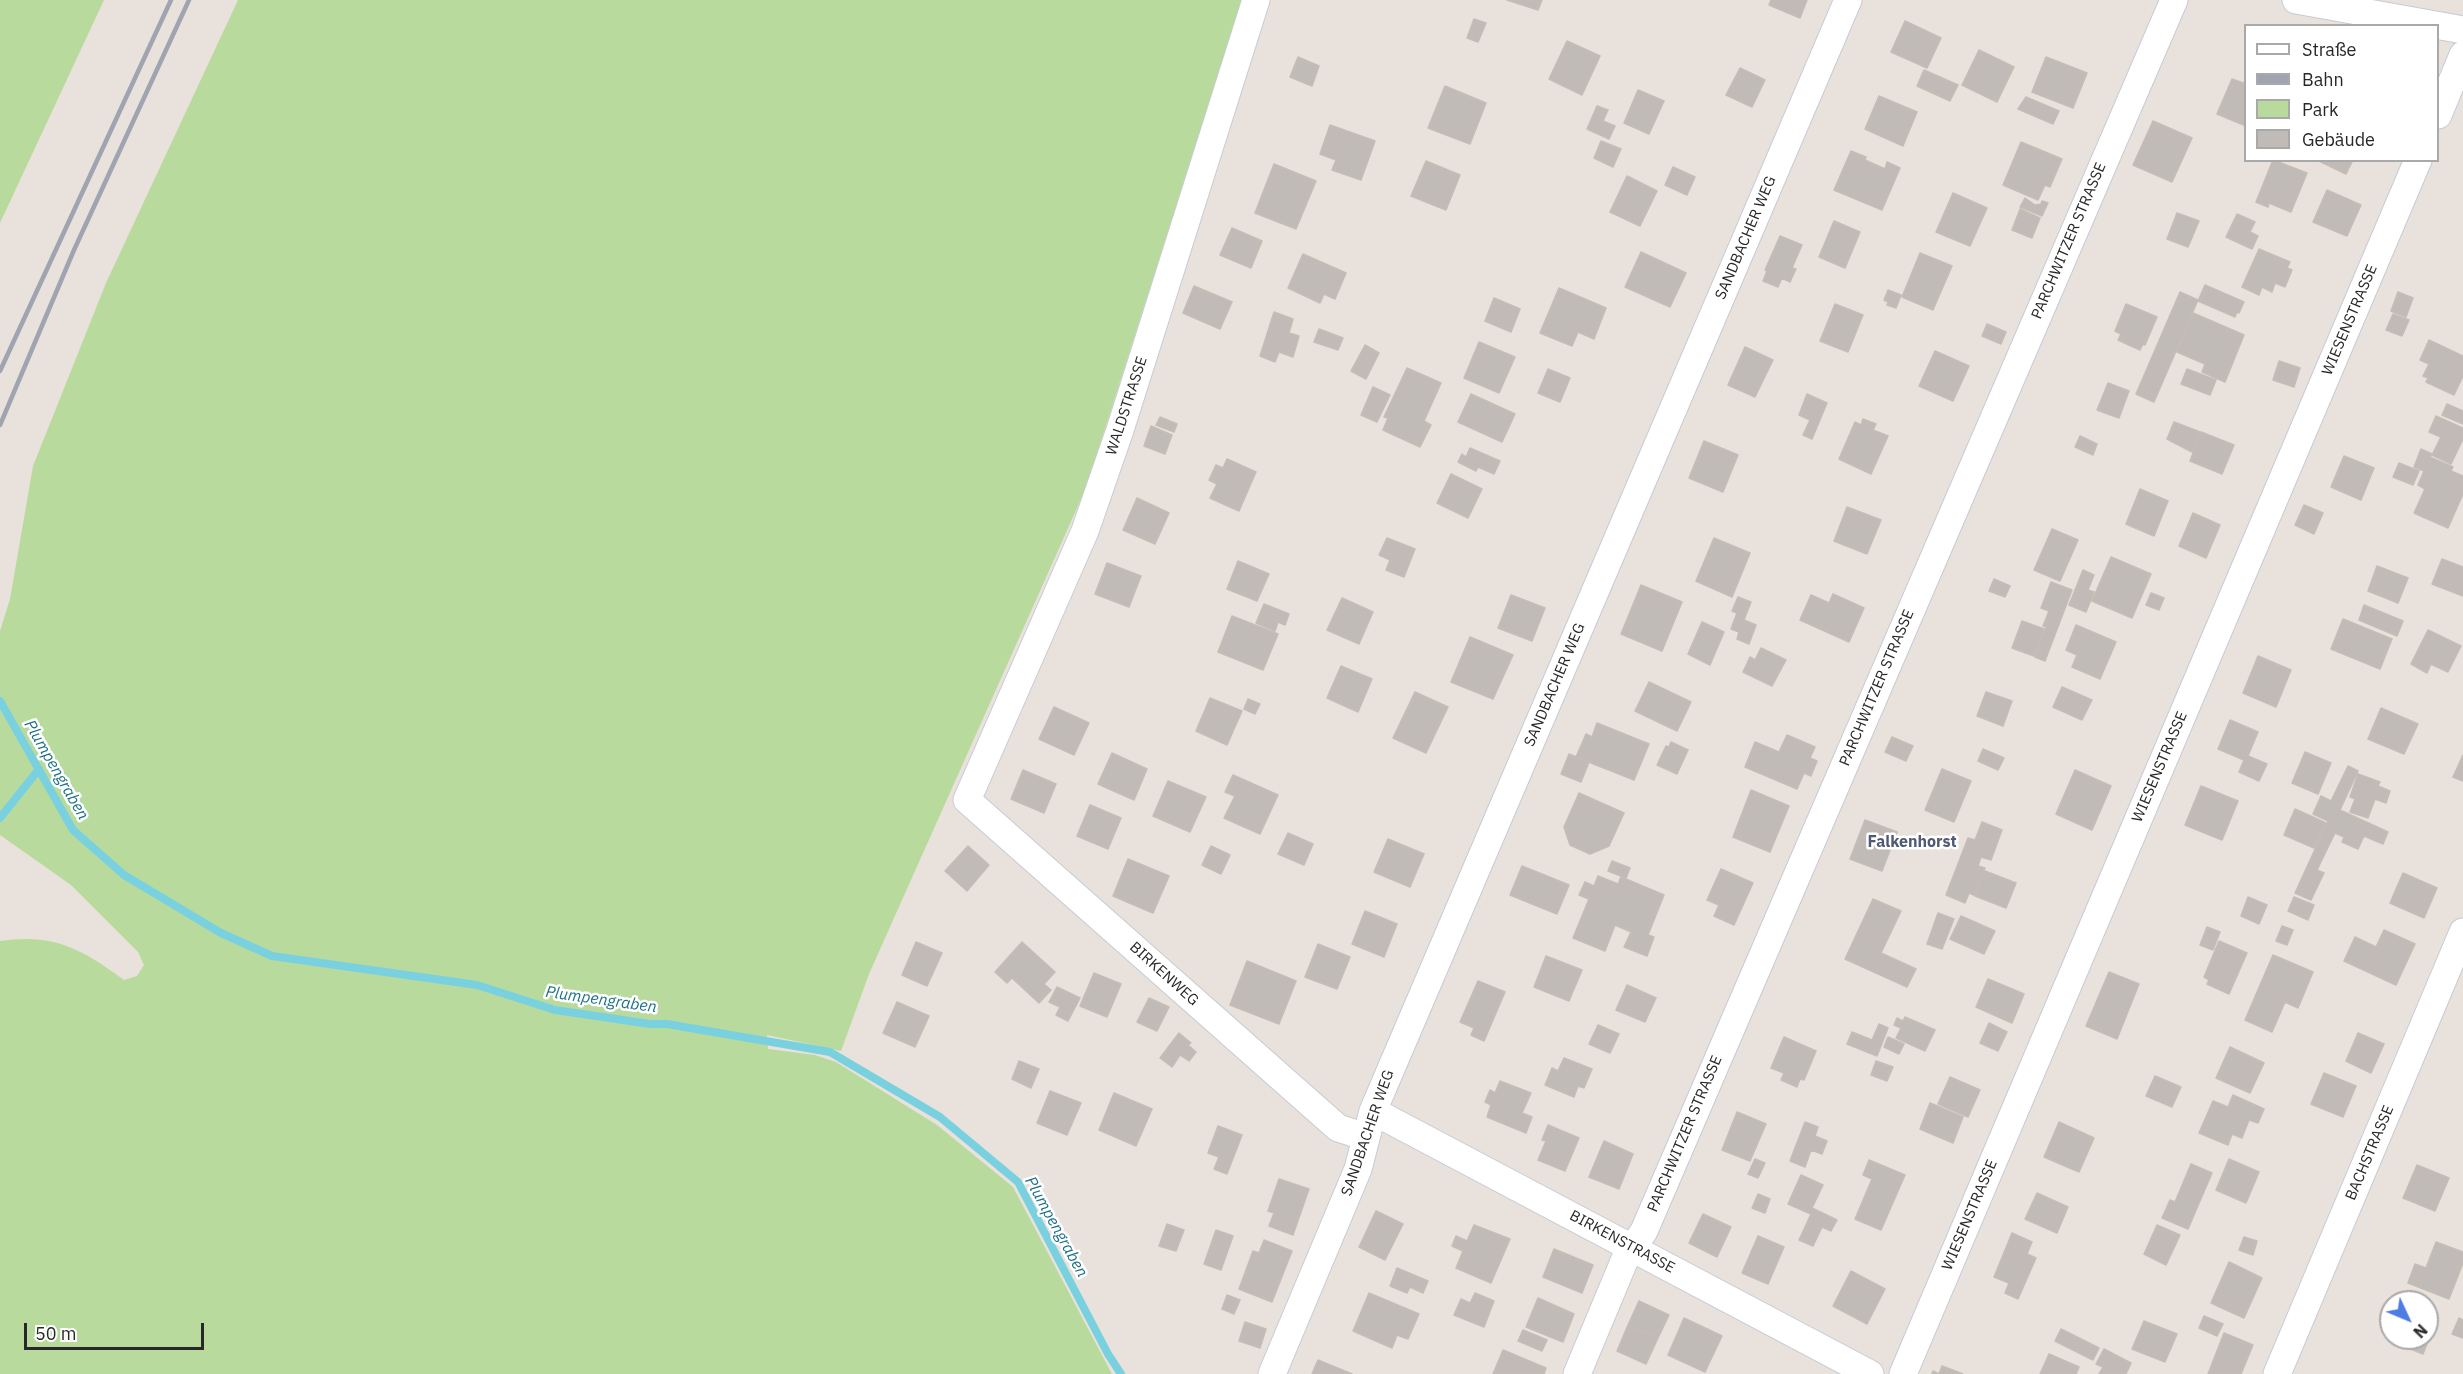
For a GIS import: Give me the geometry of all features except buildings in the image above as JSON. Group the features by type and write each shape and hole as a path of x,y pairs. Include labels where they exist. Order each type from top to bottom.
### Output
{"street":[{"name":"WALDSTRASSE","path":"967,800 1085,531 1120,430 1256,0"},
{"name":"SANDBACHER WEG","path":"1272,1374 1358,1169 1373,1111 1848,0"},
{"name":"PARCHWITZER STRASSE","path":"1577,1374 1622,1265 1644,1231 2174,0"},
{"path":"2296,0 2430,24"},
{"path":"2439,26 2463,30"},
{"path":"2439,113 2463,54"},
{"name":"WIESENSTRASSE","path":"1903,1374 2417,162"},
{"name":"BIRKENWEG","path":"967,800 1338,1128 1366,1137"},
{"name":"BACHSTRASSE","path":"2277,1374 2463,932"},
{"name":"BIRKENSTRASSE","path":"1373,1111 1870,1374"}],"green space":[{"path":"0,0 104,0 0,223"},
{"path":"238,0 1242,0 1086,488 869,974 841,1051 767,1035 768,1049 815,1055 836,1062 937,1125 1013,1187 1112,1374 0,1374 0,941 36,939 66,946 81,952 124,980 137,976 144,965 138,952 71,885 0,835 0,631 10,599 33,466 106,283"}],"waterway":[{"name":"Plumpengraben","path":"0,701 73,830 124,875 221,933 272,956 477,985 555,1010 650,1024 667,1024 830,1052 940,1117 1018,1182 1108,1354 1121,1374"},
{"path":"0,818 39,769"}],"railway":[{"path":"0,371 171,0"},
{"path":"0,425 74,250 189,0"}],"district":[{"name":"Falkenhorst","path":"1912,842"}]}
